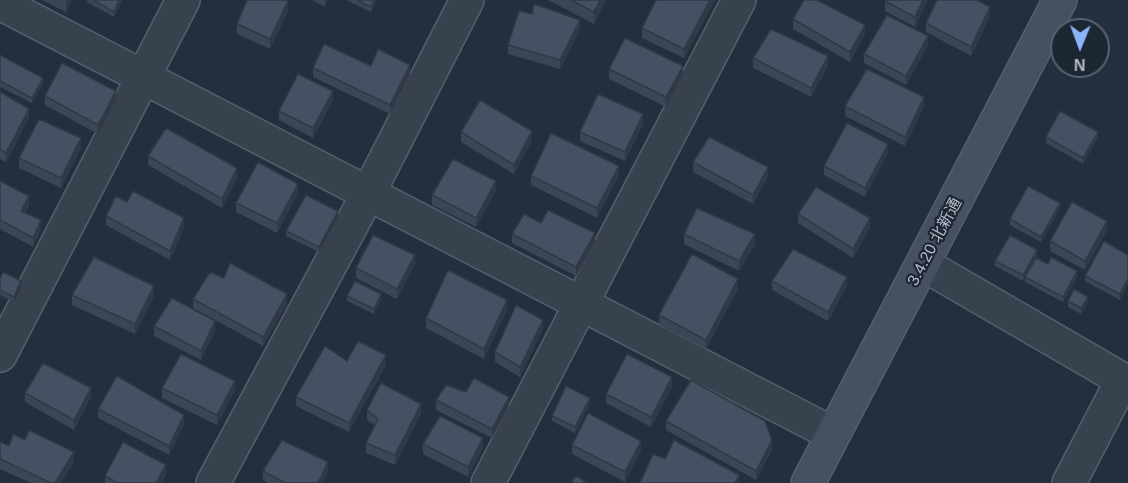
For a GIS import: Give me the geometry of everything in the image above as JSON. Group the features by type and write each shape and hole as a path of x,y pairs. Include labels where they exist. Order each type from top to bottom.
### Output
{"street":[{"path":"0,355 183,0"},
{"path":"213,483 368,194 467,0"},
{"path":"488,483 740,0"},
{"name":"3.4.20 北新通","path":"808,483 1060,0"},
{"path":"0,3 833,434"},
{"path":"923,264 1125,382 1069,483"}],"building":[{"path":"93,0 119,0 114,12"},
{"path":"247,0 288,1 270,39 237,24"},
{"path":"357,0 374,0 371,7"},
{"path":"571,0 600,0 594,12"},
{"path":"656,0 710,0 684,49 642,28"},
{"path":"804,0 817,0 865,25 850,52 793,19"},
{"path":"885,0 923,0 915,17"},
{"path":"937,0 977,0 990,7 971,47 926,23"},
{"path":"534,4 580,20 560,60 508,45 519,11 532,14"},
{"path":"887,15 928,36 906,76 864,54"},
{"path":"771,29 828,56 811,88 753,58"},
{"path":"625,38 683,66 666,97 609,69"},
{"path":"324,44 371,66 378,49 410,65 390,105 313,68"},
{"path":"0,55 43,78 32,98 0,81"},
{"path":"62,63 116,91 98,125 45,96"},
{"path":"867,69 924,97 905,137 845,106"},
{"path":"298,74 333,91 313,128 279,111"},
{"path":"0,92 29,109 6,153 0,149"},
{"path":"598,94 643,114 625,152 580,132"},
{"path":"480,100 532,131 514,165 461,132"},
{"path":"1060,111 1098,132 1083,158 1046,137"},
{"path":"39,119 81,138 61,178 19,158"},
{"path":"847,123 888,144 865,188 824,166"},
{"path":"166,128 237,168 222,199 148,156"},
{"path":"551,133 619,166 597,208 531,176"},
{"path":"709,137 768,167 753,195 693,162"},
{"path":"453,159 496,181 476,218 432,195"},
{"path":"258,162 298,184 277,223 236,203"},
{"path":"0,181 29,196 21,211 41,220 33,238 0,220"},
{"path":"1028,186 1060,203 1041,237 1010,219"},
{"path":"816,187 870,218 853,249 798,214"},
{"path":"133,191 184,218 170,251 106,216 116,196 127,202"},
{"path":"306,195 338,211 319,247 286,231"},
{"path":"1072,202 1107,221 1085,261 1050,241"},
{"path":"697,208 755,234 739,261 684,234"},
{"path":"548,210 595,233 576,267 512,234 524,214 541,223"},
{"path":"373,235 415,255 397,289 356,268"},
{"path":"1010,235 1037,250 1023,275 995,261"},
{"path":"1104,241 1128,255 1128,279 1120,294 1085,276"},
{"path":"793,249 847,277 828,312 772,281"},
{"path":"692,254 738,279 706,340 659,315"},
{"path":"94,257 154,286 135,324 72,295"},
{"path":"1051,257 1077,271 1063,297 1025,277 1036,258 1048,264"},
{"path":"230,263 287,294 263,337 193,299 210,272 224,278"},
{"path":"448,270 507,300 484,349 426,318"},
{"path":"3,272 21,281 14,297 0,290 0,278"},
{"path":"355,281 381,294 374,309 347,296"},
{"path":"1074,289 1088,297 1081,308 1068,301"},
{"path":"172,298 215,321 201,351 154,326"},
{"path":"516,305 543,320 520,367 495,352"},
{"path":"358,341 386,355 349,423 296,397 325,346 347,361"},
{"path":"181,354 235,381 217,415 162,388"},
{"path":"627,354 672,377 651,417 606,394"},
{"path":"43,363 91,388 74,420 25,393"},
{"path":"117,376 184,415 169,446 98,409"},
{"path":"474,378 509,397 492,429 436,400 446,385 466,392"},
{"path":"691,380 765,421 772,440 756,471 666,421"},
{"path":"381,383 421,404 395,455 366,443 378,419 367,410"},
{"path":"566,386 590,398 575,427 552,416"},
{"path":"588,413 641,441 625,472 572,445"},
{"path":"440,416 483,438 468,467 423,444"},
{"path":"29,430 74,452 55,483 0,459 0,442 9,446 13,434 25,440"},
{"path":"282,440 328,462 318,483 285,483 263,471"},
{"path":"674,440 739,475 735,483 640,483 653,454 665,459"},
{"path":"123,442 166,465 156,483 118,483 105,476"},
{"path":"576,476 588,483 571,483"}]}
